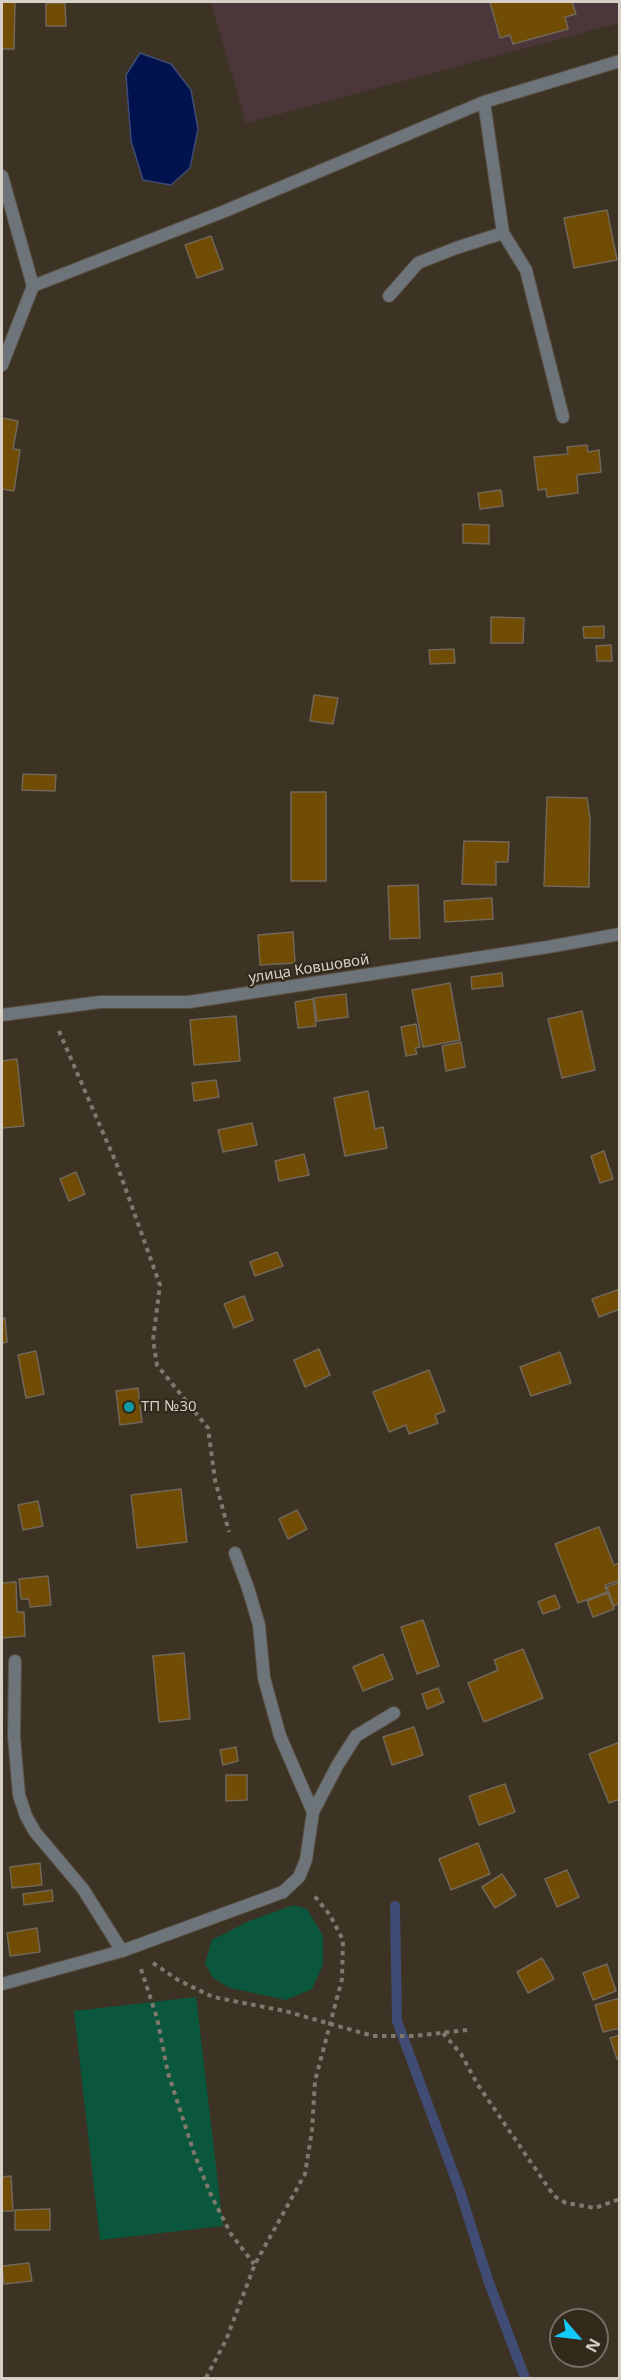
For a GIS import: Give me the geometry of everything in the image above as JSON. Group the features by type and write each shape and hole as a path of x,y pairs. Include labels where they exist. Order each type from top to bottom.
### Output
{"street":[{"path":"33,286 225,210 484,102 620,61"},
{"path":"484,102 503,233 526,270 563,417"},
{"path":"2,176 33,286 2,365"},
{"path":"389,296 418,263 503,233"},
{"name":"улица Ковшовой","path":"2,1015 100,1002 189,1002 620,934"},
{"path":"235,1553 249,1588 259,1625 264,1678 280,1736 313,1812"},
{"path":"15,1661 14,1737 19,1795 26,1816 35,1832 83,1889 128,1953"},
{"path":"2,1984 128,1953 283,1892 299,1877 306,1860 313,1812 337,1766 356,1736 394,1713"}],"path":[{"path":"50,1008 117,1165 160,1285 153,1340 157,1365 208,1428 215,1480 235,1553"},
{"path":"206,2379 226,2340 255,2264 305,2174 312,2130 315,2081 328,2024 342,1979 343,1940 330,1915 299,1877"},
{"path":"128,1953 146,1958 178,1980 213,1997 285,2011 374,2036 413,2036 467,2030"},
{"path":"128,1953 141,1968 157,2018 168,2073 210,2195 231,2235 255,2264"},
{"path":"442,2033 461,2054 478,2085 554,2196 581,2207 595,2208 620,2199"}],"shaded area":[{"path":"211,2 619,2 619,23 246,123"},
{"path":"140,53 171,64 191,90 198,129 190,168 171,185 143,180 131,141 126,75"}],"green space":[{"path":"294,1905 307,1909 323,1936 323,1965 312,1989 286,2000 230,1988 213,1978 205,1963 212,1940 249,1921"},
{"path":"196,1997 223,2226 100,2240 74,2011"}],"building":[{"path":"2,2 15,2 14,49 2,49"},
{"path":"490,2 572,2 576,14 565,17 568,29 513,44 510,35 500,38"},
{"path":"46,3 65,3 66,26 46,26"},
{"path":"607,210 617,260 574,268 564,218"},
{"path":"211,236 223,269 197,278 185,245"},
{"path":"2,418 18,421 13,449 20,450 14,491 2,489"},
{"path":"587,445 588,452 599,450 601,472 577,475 578,493 547,497 546,489 538,490 534,457 568,454 567,447"},
{"path":"501,490 503,506 480,509 478,493"},
{"path":"463,524 489,525 489,544 463,543"},
{"path":"491,617 524,618 523,643 491,643"},
{"path":"604,626 604,638 584,638 583,627"},
{"path":"611,645 612,661 597,661 596,646"},
{"path":"454,649 455,663 430,664 429,650"},
{"path":"314,695 338,698 333,724 310,721"},
{"path":"23,774 56,775 55,791 22,790"},
{"path":"291,792 326,792 326,881 291,881"},
{"path":"547,797 587,798 590,818 589,887 544,886"},
{"path":"464,841 509,842 508,862 496,862 496,885 462,884"},
{"path":"418,885 420,938 390,939 388,886"},
{"path":"492,898 493,919 445,922 444,901"},
{"path":"293,932 295,963 260,965 258,935"},
{"path":"502,973 503,986 472,989 471,977"},
{"path":"450,983 460,1040 423,1047 412,990"},
{"path":"346,994 348,1017 317,1021 314,998"},
{"path":"313,999 316,1026 298,1028 295,1002"},
{"path":"582,1011 595,1070 562,1078 548,1019"},
{"path":"236,1016 240,1061 194,1065 190,1020"},
{"path":"416,1024 420,1047 415,1048 417,1054 406,1056 401,1027"},
{"path":"461,1042 465,1067 446,1071 442,1046"},
{"path":"17,1059 24,1126 2,1128 2,1061"},
{"path":"216,1080 219,1097 194,1101 192,1083"},
{"path":"368,1091 375,1129 383,1127 387,1148 345,1156 334,1098"},
{"path":"252,1123 257,1145 223,1152 218,1130"},
{"path":"604,1151 613,1179 600,1183 591,1156"},
{"path":"304,1154 309,1175 279,1181 275,1161"},
{"path":"76,1172 85,1194 69,1201 60,1179"},
{"path":"277,1252 283,1266 255,1276 250,1262"},
{"path":"620,1289 620,1309 599,1317 592,1299"},
{"path":"244,1296 253,1320 234,1328 224,1304"},
{"path":"5,1318 7,1342 2,1343 2,1319"},
{"path":"319,1349 330,1375 305,1387 294,1360"},
{"path":"36,1351 44,1394 26,1398 18,1355"},
{"path":"560,1352 571,1383 531,1396 520,1367"},
{"path":"429,1370 445,1411 435,1415 438,1423 409,1434 406,1425 389,1432 373,1392"},
{"name":"ТП №30","path":"138,1388 142,1422 120,1425 116,1391"},
{"path":"181,1489 187,1542 137,1548 131,1495"},
{"path":"38,1501 43,1526 23,1530 18,1505"},
{"path":"297,1510 307,1529 288,1539 279,1519"},
{"path":"599,1527 614,1565 620,1563 620,1580 605,1585 607,1592 578,1603 555,1544"},
{"path":"48,1576 51,1605 30,1607 29,1599 21,1599 19,1579"},
{"path":"16,1582 17,1612 24,1612 25,1636 2,1638 2,1583"},
{"path":"620,1582 620,1603 614,1606 607,1587"},
{"path":"608,1593 614,1609 593,1617 587,1601"},
{"path":"555,1595 560,1608 543,1614 538,1602"},
{"path":"423,1620 439,1666 417,1674 401,1627"},
{"path":"523,1649 543,1698 484,1722 468,1683 498,1670 494,1660"},
{"path":"184,1653 190,1719 159,1722 153,1656"},
{"path":"383,1654 393,1679 363,1691 353,1667"},
{"path":"438,1688 444,1702 427,1709 422,1694"},
{"path":"414,1727 423,1755 392,1765 383,1737"},
{"path":"620,1742 620,1799 609,1803 589,1754"},
{"path":"236,1747 238,1761 223,1765 220,1750"},
{"path":"226,1775 247,1775 247,1800 226,1801"},
{"path":"505,1784 515,1812 479,1825 469,1796"},
{"path":"478,1843 490,1874 451,1890 439,1859"},
{"path":"40,1863 42,1885 12,1888 10,1867"},
{"path":"567,1870 579,1897 557,1907 545,1879"},
{"path":"502,1874 516,1895 495,1908 482,1887"},
{"path":"52,1890 53,1901 24,1905 23,1894"},
{"path":"37,1928 40,1952 10,1956 7,1933"},
{"path":"542,1958 554,1979 528,1993 517,1972"},
{"path":"607,1964 616,1991 593,2000 583,1973"},
{"path":"620,1998 620,2028 603,2032 595,2005"},
{"path":"620,2035 620,2058 617,2059 610,2038"},
{"path":"11,2176 13,2211 2,2211 2,2177"},
{"path":"50,2209 50,2230 15,2230 15,2210"},
{"path":"29,2263 32,2281 4,2284 2,2266"}],"waterway":[{"path":"395,1906 397,2021 460,2191 488,2280 525,2378"}],"place":[{"name":"ТП №30","path":"129,1407"}]}
